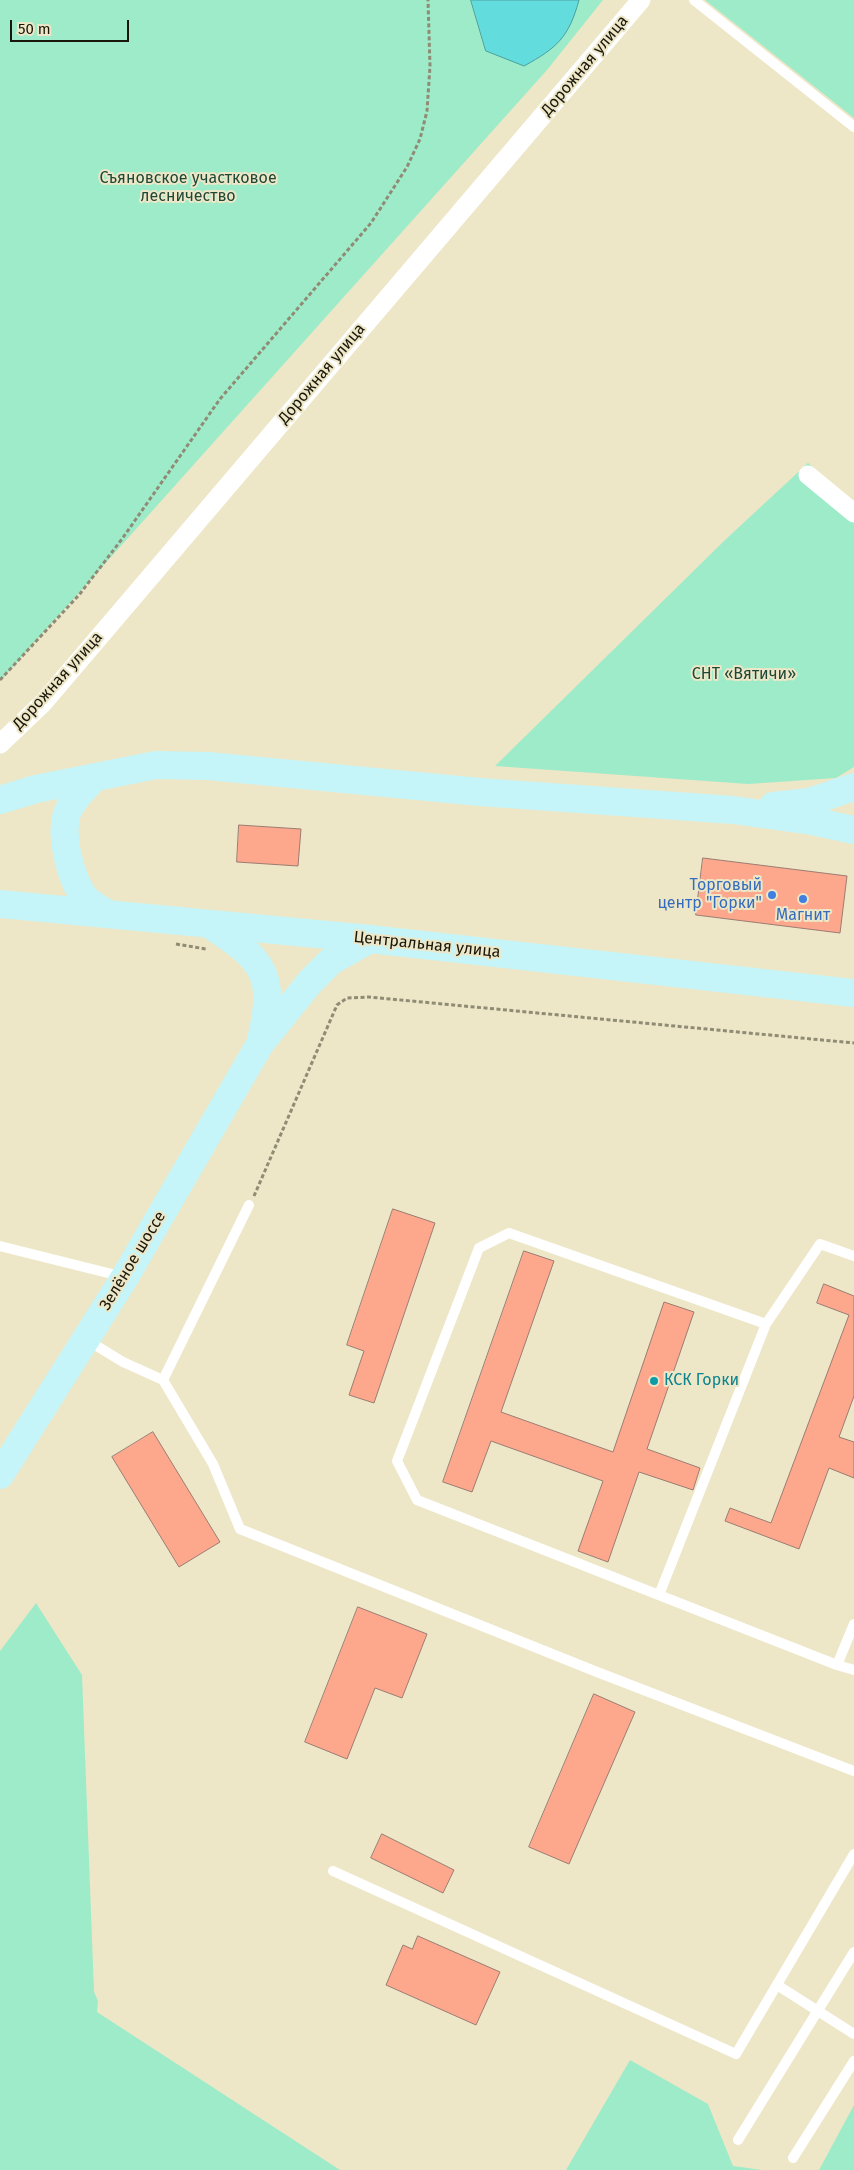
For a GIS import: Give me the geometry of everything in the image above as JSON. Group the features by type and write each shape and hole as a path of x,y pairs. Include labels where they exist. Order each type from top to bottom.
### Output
{"main road":[{"path":"0,800 36,789 156,765 208,766 480,792 733,810 812,821 854,830"},
{"path":"95,777 69,808 65,831 65,850 86,898 105,912"},
{"path":"733,810 809,802 854,787"},
{"name":"Центральная улица","path":"0,904 105,912 370,939 854,992"},
{"path":"207,923 237,943 254,959 264,976 269,993 267,1015 260,1044"},
{"path":"260,1044 310,982 331,961 370,939"},
{"name":"Зелёное шоссе","path":"0,1475 125,1277 260,1044"}],"street":[{"name":"Дорожная улица","path":"0,744 43,703 641,0"},
{"path":"808,475 854,513"}],"lane":[{"path":"694,0 854,127"},
{"path":"163,1380 249,1205"},
{"path":"766,1324 509,1233 479,1248 397,1461 417,1500 836,1665 854,1670"},
{"path":"660,1595 766,1324 820,1244 854,1256"},
{"path":"0,1246 125,1277"},
{"path":"86,1339 123,1362 163,1380 214,1464 240,1529 606,1675 854,1771"},
{"path":"836,1665 854,1624"},
{"path":"333,1871 736,2054 854,1854"},
{"path":"738,2140 854,1952"},
{"path":"777,1985 854,2034"},
{"path":"793,2158 854,2060"}],"path":[{"path":"0,680 79,595 122,539 220,399 372,223 397,183 420,139 427,111 430,66 428,0"},
{"path":"171,943 210,950"},
{"path":"249,1205 338,1005 347,998 379,998 854,1043"}],"green space":[{"name":"Съяновское участковое лесничество","path":"0,0 603,0 547,70 0,681"},
{"path":"705,0 854,0 854,118"},
{"name":"СНТ «Вятичи»","path":"808,463 854,503 854,767 836,778 748,784 495,766 725,540"},
{"path":"36,1603 82,1675 94,1992 98,2001 97,2012 340,2170 0,2170 0,1651"},
{"path":"630,2060 708,2104 733,2166 762,2170 566,2170"},
{"path":"854,2105 854,2170 819,2170"}],"water":[{"path":"471,0 579,0 571,23 560,40 545,53 524,66 486,51"}],"building":[{"path":"239,825 301,829 298,866 237,862"},
{"name":"Торговый центр \"Горки\"","path":"703,858 847,876 840,933 696,915"},
{"path":"393,1209 435,1223 374,1403 349,1395 364,1351 347,1345"},
{"path":"524,1251 554,1261 501,1412 613,1452 664,1302 694,1312 647,1449 700,1468 693,1490 639,1472 608,1562 578,1551 603,1481 491,1441 472,1492 443,1482"},
{"path":"824,1284 854,1296 854,1396 839,1437 854,1442 854,1478 829,1468 799,1549 725,1521 730,1508 771,1523 849,1315 817,1303"},
{"path":"153,1432 220,1542 179,1567 112,1457"},
{"path":"358,1607 427,1634 402,1698 375,1688 347,1759 305,1742"},
{"path":"594,1694 635,1712 569,1864 529,1847"},
{"path":"382,1834 454,1870 443,1893 371,1858"},
{"path":"418,1936 500,1972 476,2025 386,1985 403,1945 412,1949"}],"place":[{"name":"Торговый центр \"Горки\"","path":"772,895"},
{"name":"Магнит","path":"803,899"},
{"name":"КСК Горки","path":"654,1381"}]}
